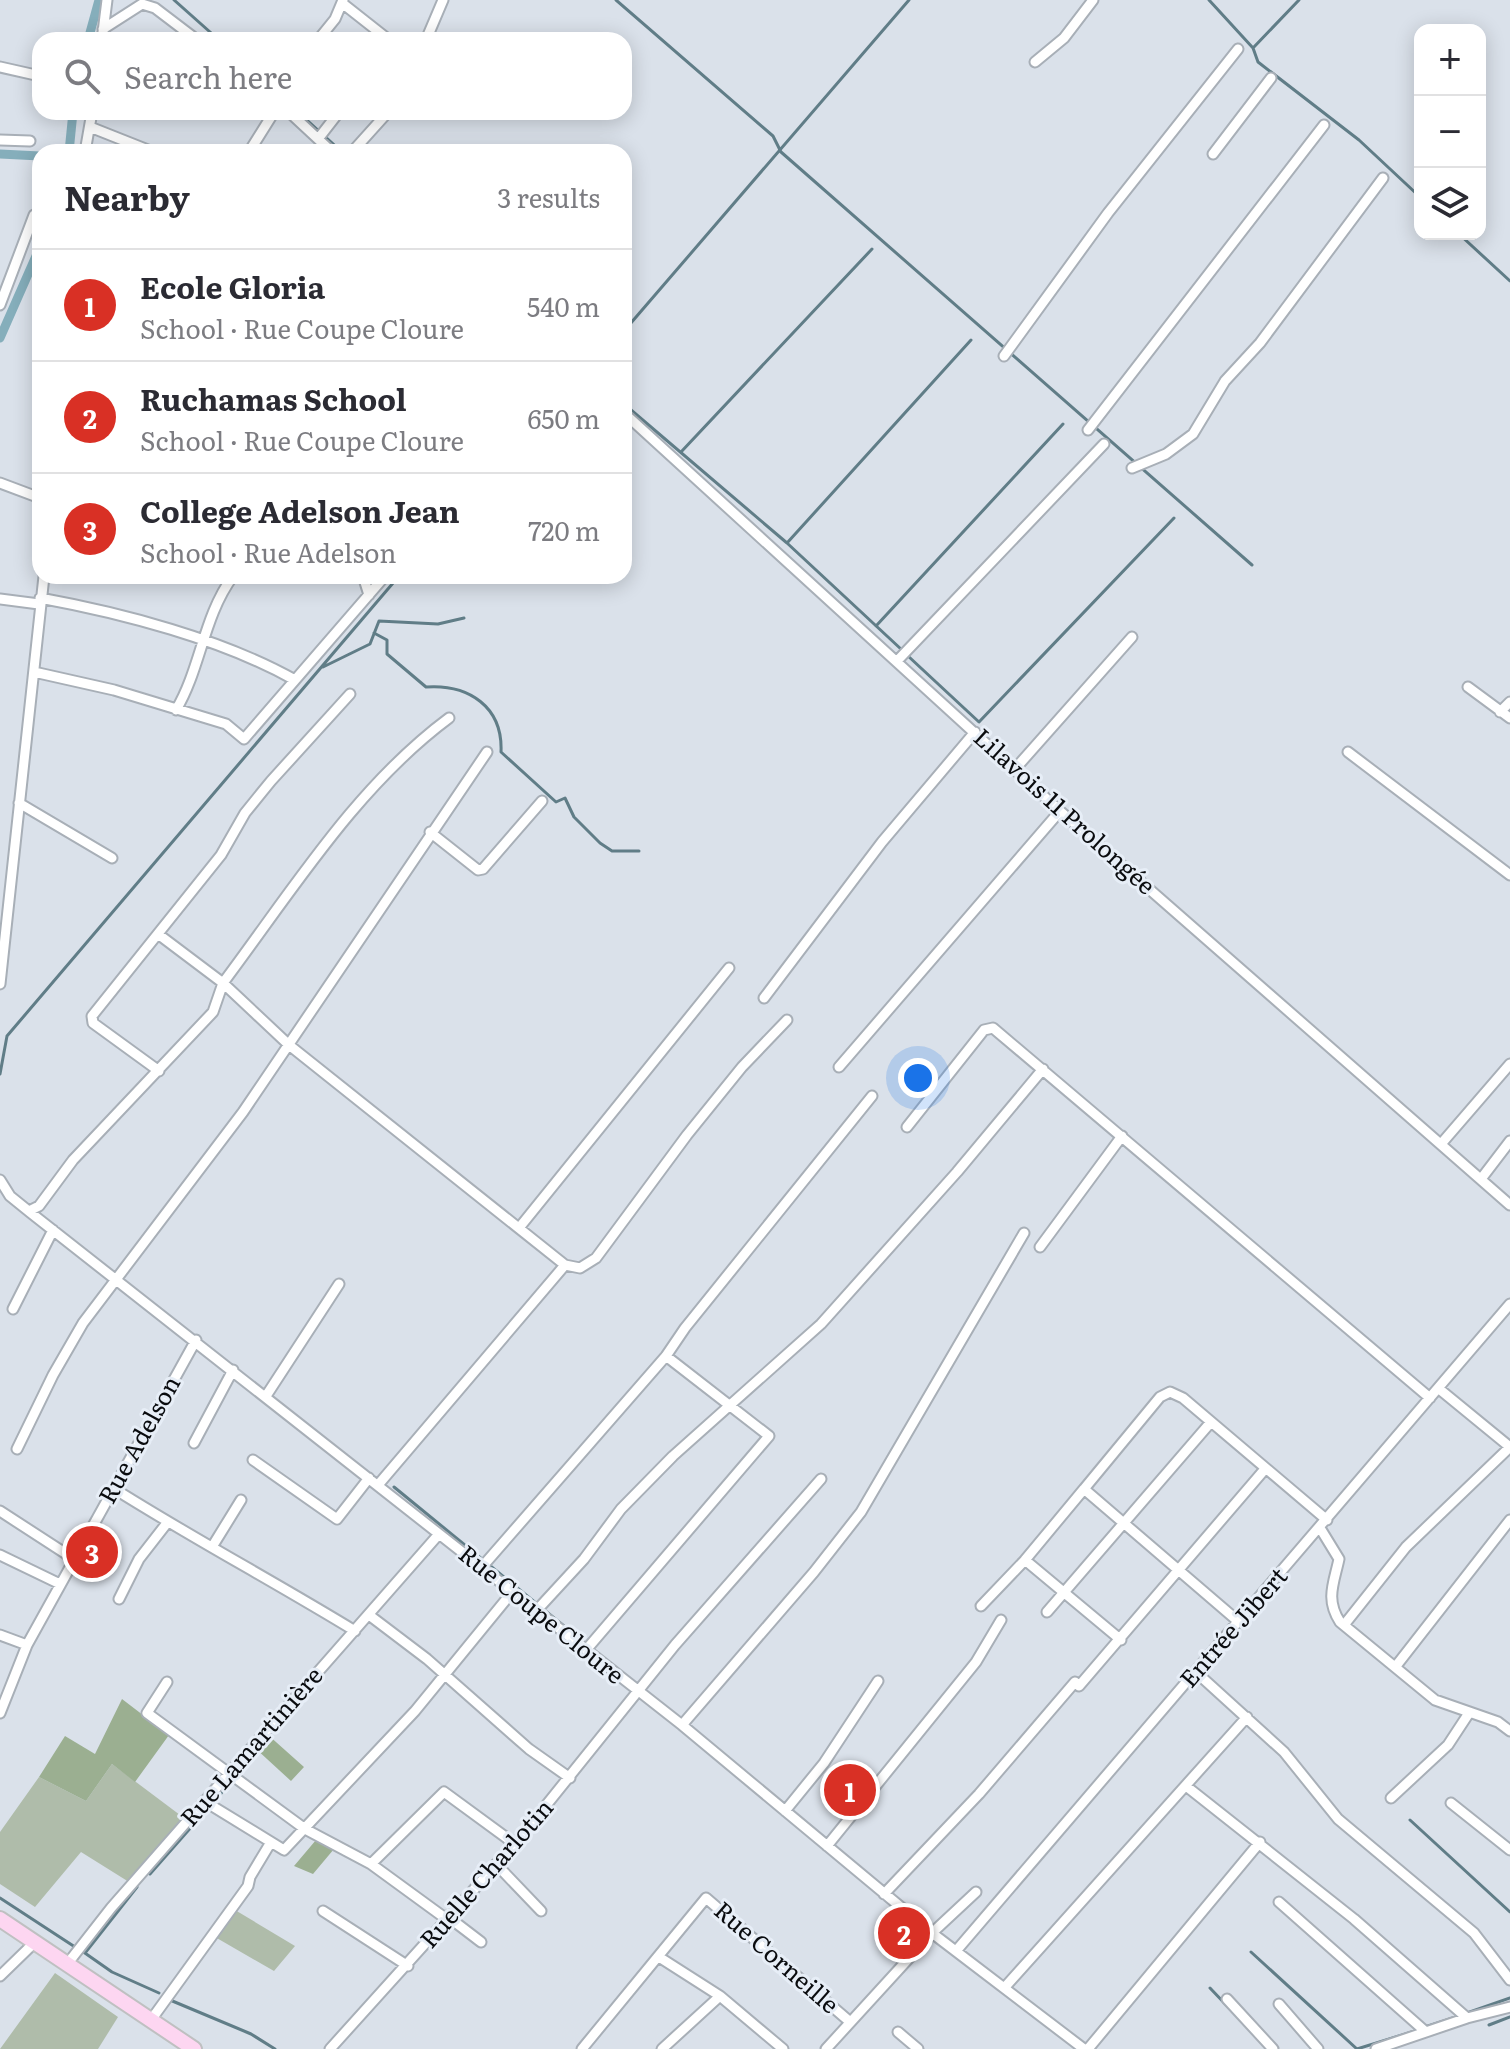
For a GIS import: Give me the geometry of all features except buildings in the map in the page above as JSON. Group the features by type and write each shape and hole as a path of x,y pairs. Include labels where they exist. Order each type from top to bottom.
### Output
{"main road":[{"path":"0,1919 194,2049"}],"street":[{"path":"103,32 107,0"},
{"path":"429,32 443,0"},
{"path":"1035,62 1064,38 1093,0"},
{"path":"324,32 343,2 379,32"},
{"path":"103,29 142,4 155,8 186,32"},
{"path":"1004,356 1160,145 1238,49"},
{"path":"0,67 32,74"},
{"path":"1213,154 1271,78"},
{"path":"87,144 91,120"},
{"path":"254,144 269,120"},
{"path":"298,120 323,144"},
{"path":"318,139 333,120"},
{"path":"359,144 381,120"},
{"path":"1088,430 1324,125"},
{"path":"90,127 133,144"},
{"path":"0,140 30,141"},
{"path":"1132,468 1166,454 1193,434 1225,381 1260,343 1383,178"},
{"path":"0,305 32,220"},
{"name":"Lilavois 11 Prolongée","path":"632,420 1060,811 1510,1205"},
{"path":"897,661 1104,444"},
{"path":"0,483 32,495"},
{"path":"0,984 4,882 19,803 43,584"},
{"path":"176,710 193,681 196,658 210,616 228,584"},
{"path":"366,584 369,595"},
{"path":"34,672 114,690 226,724 244,739 378,584"},
{"path":"0,599 90,608 248,655 295,680"},
{"path":"1015,769 1132,637"},
{"path":"1468,687 1510,718"},
{"path":"159,1071 91,1020 221,855 245,813 350,694"},
{"path":"1500,712 1510,702"},
{"path":"29,1211 39,1206 73,1160 119,1113 143,1082 159,1071 213,1012 223,983 361,799 410,747 449,718"},
{"path":"764,998 882,842 975,732"},
{"path":"17,1449 53,1375 83,1323 243,1112 487,752"},
{"path":"1348,752 1510,875"},
{"path":"430,832 478,870 483,869 542,801"},
{"path":"19,803 112,858"},
{"path":"839,1067 1060,811"},
{"path":"158,934 223,983 289,1045 565,1265 580,1268 596,1258 687,1135 742,1067 787,1020"},
{"path":"519,1228 729,968"},
{"path":"907,1127 988,1028 997,1030 1430,1398"},
{"path":"1441,1144 1510,1064"},
{"path":"537,1610 636,1493 821,1324 957,1172 1043,1069"},
{"path":"482,1567 666,1356 685,1328 872,1096"},
{"path":"1040,1247 1122,1136"},
{"path":"1481,1179 1510,1141"},
{"name":"Rue Coupe Cloure","path":"0,1180 10,1196 682,1725 932,1933 1086,2049"},
{"path":"13,1309 53,1230"},
{"path":"682,1725 814,1572 861,1512 1024,1233"},
{"path":"253,1460 337,1519 565,1265"},
{"path":"266,1396 339,1284"},
{"name":"Entrée Jibert","path":"956,1951 1510,1304"},
{"name":"Rue Adelson","path":"0,1713 27,1645 196,1340"},
{"path":"586,1650 769,1436 666,1356"},
{"path":"194,1443 233,1370"},
{"path":"1344,1625 1406,1547 1510,1447 1438,1388"},
{"path":"981,1606 1025,1560 1166,1393 1183,1398 1324,1524 1339,1559 1330,1596 1332,1610 1344,1625 1435,1700 1498,1722 1510,1731"},
{"path":"1047,1612 1211,1422"},
{"path":"884,1894 1121,1640 1265,1469"},
{"name":"Ruelle Charlotin","path":"330,2049 515,1844 675,1645 821,1479"},
{"path":"113,1488 167,1523 355,1631"},
{"path":"1084,1489 1239,1622"},
{"path":"212,1547 241,1500"},
{"path":"0,1511 74,1559"},
{"path":"1396,1666 1510,1520"},
{"path":"119,1599 139,1559 167,1523"},
{"name":"Rue Lamartinière","path":"68,1963 208,1804 229,1772 439,1534"},
{"path":"0,1555 60,1584"},
{"path":"1025,1560 1121,1640"},
{"path":"208,1804 284,1850 445,1676 513,1591"},
{"path":"369,1615 529,1749 570,1778"},
{"path":"827,1846 976,1662 1001,1620"},
{"path":"0,1635 27,1645"},
{"path":"1197,1673 1284,1752 1338,1819 1474,1933 1510,1980"},
{"path":"785,1811 824,1763 878,1681"},
{"path":"167,1682 147,1713 305,1829 371,1864 481,1942"},
{"path":"1391,1798 1448,1745 1469,1713"},
{"path":"1005,1987 1247,1717"},
{"path":"1186,1786 1260,1842 1467,2018"},
{"path":"371,1864 444,1792 515,1844"},
{"path":"1451,1803 1510,1850"},
{"path":"151,2020 248,1886 271,1842"},
{"path":"1086,2049 1260,1842"},
{"path":"496,1864 541,1911"},
{"path":"826,2049 932,1933 976,1892"},
{"name":"Rue Corneille","path":"582,2049 706,1898 849,2021"},
{"path":"1279,1902 1426,2032"},
{"path":"323,1911 408,1966"},
{"path":"0,1976 35,1942"},
{"path":"659,1957 720,1996 783,2049"},
{"path":"662,2049 720,1996"},
{"path":"1227,1999 1273,2049"},
{"path":"1279,2004 1318,2049"},
{"path":"1376,2049 1510,2007"},
{"path":"898,2032 918,2049"}],"green space":[{"path":"122,1699 169,1735 135,1782 112,1764 86,1801 39,1777 65,1736 95,1754"},
{"path":"267,1734 304,1767 291,1781 255,1748"},
{"path":"112,1764 184,1818 129,1882 81,1852 35,1907 0,1884 0,1832 39,1777 86,1801"},
{"path":"316,1840 334,1849 313,1874 294,1866"},
{"path":"235,1910 295,1946 274,1971 215,1937"},
{"path":"55,1973 118,2017 98,2049 0,2049"}],"waterway":[{"path":"90,32 99,0"},
{"path":"174,0 210,32"},
{"path":"616,0 773,136 781,152 1252,565"},
{"path":"632,322 909,0"},
{"path":"1209,0 1253,48 1258,62 1359,140 1414,191"},
{"path":"1253,48 1299,0"},
{"path":"70,144 72,120"},
{"path":"307,120 333,144"},
{"path":"0,154 32,156"},
{"path":"1466,240 1510,281"},
{"path":"681,452 872,249"},
{"path":"0,338 32,265"},
{"path":"787,543 971,340"},
{"path":"632,411 787,543 902,650"},
{"path":"876,626 1063,424"},
{"path":"908,656 979,722 1174,518"},
{"path":"0,1074 7,1036 392,584"},
{"path":"323,667 370,644 379,621 438,624 464,618"},
{"path":"374,633 387,640 387,654 426,687 456,690 480,702 496,722 501,752 556,802 565,798 574,817 600,843 612,851 639,851"},
{"path":"394,1487 537,1604"},
{"path":"543,1609 575,1635"},
{"path":"239,1771 270,1734"},
{"path":"214,1802 231,1781"},
{"path":"150,1874 208,1808"},
{"path":"1410,1820 1510,1912"},
{"path":"85,1953 137,1887"},
{"path":"0,1898 75,1947"},
{"path":"82,1951 112,1972 159,1993"},
{"path":"1251,1952 1357,2049"},
{"path":"1210,1988 1229,2008"},
{"path":"1467,2013 1510,1998"},
{"path":"170,2000 251,2034 275,2049"},
{"path":"1425,2027 1459,2016"},
{"path":"1489,2025 1510,2017"},
{"path":"1357,2049 1418,2030"}],"place":[{"name":"College Adelson Jean","path":"92,1552"},
{"name":"Ecole Gloria","path":"850,1790"},
{"name":"Ruchamas School","path":"904,1933"}]}
